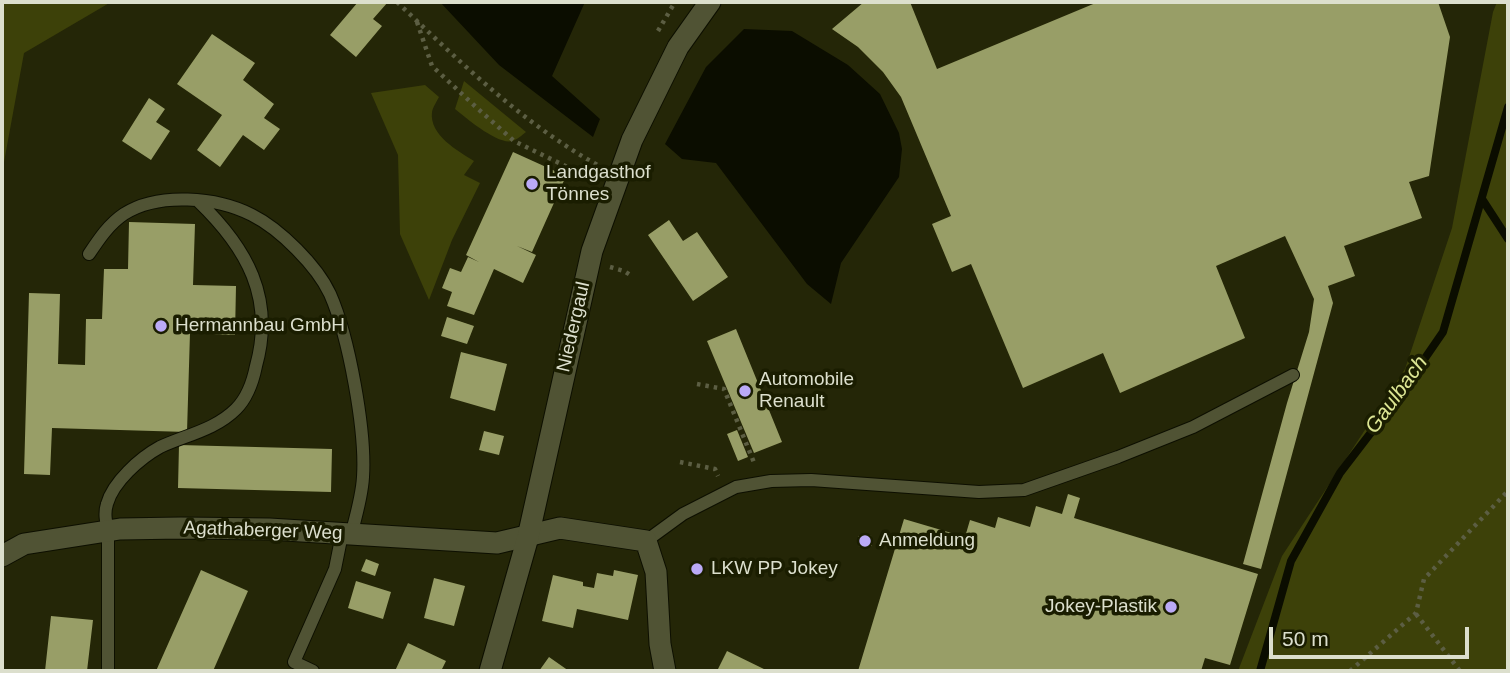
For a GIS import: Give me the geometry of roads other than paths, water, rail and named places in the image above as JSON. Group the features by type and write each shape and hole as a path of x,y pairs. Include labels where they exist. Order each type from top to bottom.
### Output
{"street":[{"name":"Niedergaul","path":"490,671 528,537 592,251 632,140 678,47 710,2"},
{"name":"Agathaberger Weg","path":"2,556 23,544 108,531 206,528 497,543 560,528 646,541"},
{"path":"646,541 656,572 660,644 665,671"}],"lane":[{"path":"89,254 114,222 138,207 187,198 237,209 264,223 300,254 330,293 350,359 362,439 363,478 335,569 294,662 313,671"},
{"path":"108,671 107,502 116,486 129,472 159,448 191,436 237,409 254,378 262,339 263,318 257,286 233,240 219,220 198,201"},
{"path":"646,541 683,514 736,487 762,482 811,480 912,489 979,492 1024,490 1193,427 1293,375"}],"waterway":[{"name":"Gaulbach","path":"1260,671 1291,561 1340,473 1399,396 1443,332 1508,107"},
{"path":"1482,199 1508,239"}],"place":[{"name":"Landgasthof Tönnes","path":"532,184"},
{"name":"Hermannbau GmbH","path":"161,326"},
{"name":"Automobile Renault","path":"745,391"},
{"name":"Anmeldung","path":"865,541"},
{"name":"LKW PP Jokey","path":"697,569"},
{"name":"Jokey-Plastik","path":"1171,607"}]}
